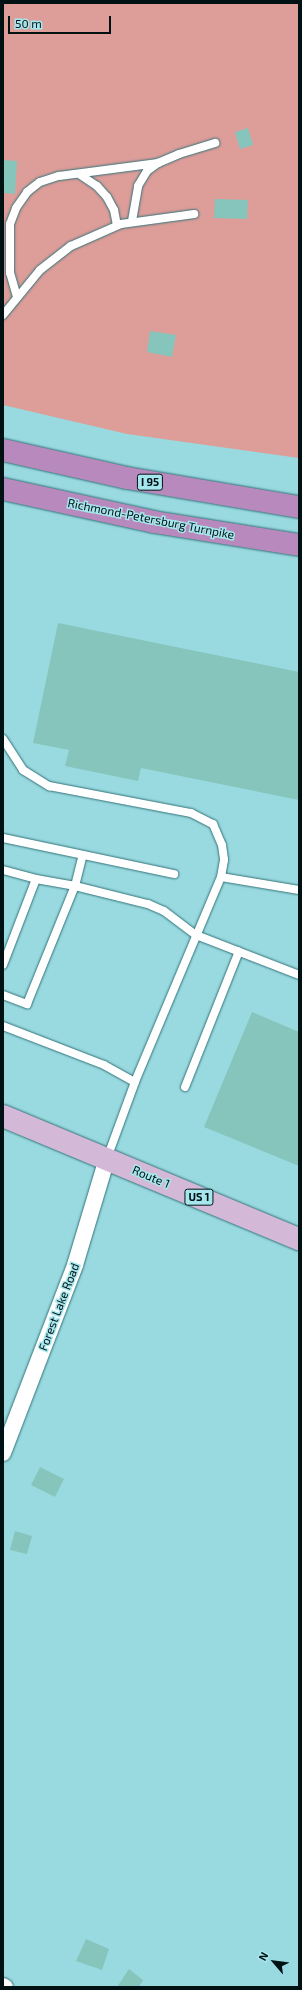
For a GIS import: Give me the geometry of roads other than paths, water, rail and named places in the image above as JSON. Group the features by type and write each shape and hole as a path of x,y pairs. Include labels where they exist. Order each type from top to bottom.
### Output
{"highway":[{"name":"I 95","path":"3,450 127,478 299,507"},
{"name":"Richmond-Petersburg Turnpike","path":"3,489 154,522 299,545"}],"main road":[{"name":"Route 1","path":"3,1116 299,1239"}],"street":[{"name":"Forest Lake Road","path":"3,1453 75,1265 106,1158"}],"lane":[{"path":"17,297 10,273 10,224 16,208 27,192 40,182 59,176 158,163 215,143"},
{"path":"132,221 138,186 147,171 158,163"},
{"path":"79,174 96,186 107,197 114,210 118,225"},
{"path":"3,315 17,297 51,260 71,246 118,225 132,221 194,214"},
{"path":"3,739 23,770 49,786 191,813 213,824 222,846 224,860 221,877 135,1082 106,1158"},
{"path":"3,838 174,874"},
{"path":"3,995 27,1004 75,886 83,855"},
{"path":"3,870 36,879 75,886 148,904 164,911 196,935 299,975"},
{"path":"221,877 299,890"},
{"path":"3,964 36,879"},
{"path":"185,1088 239,951"},
{"path":"3,1026 104,1065 135,1082"}]}
